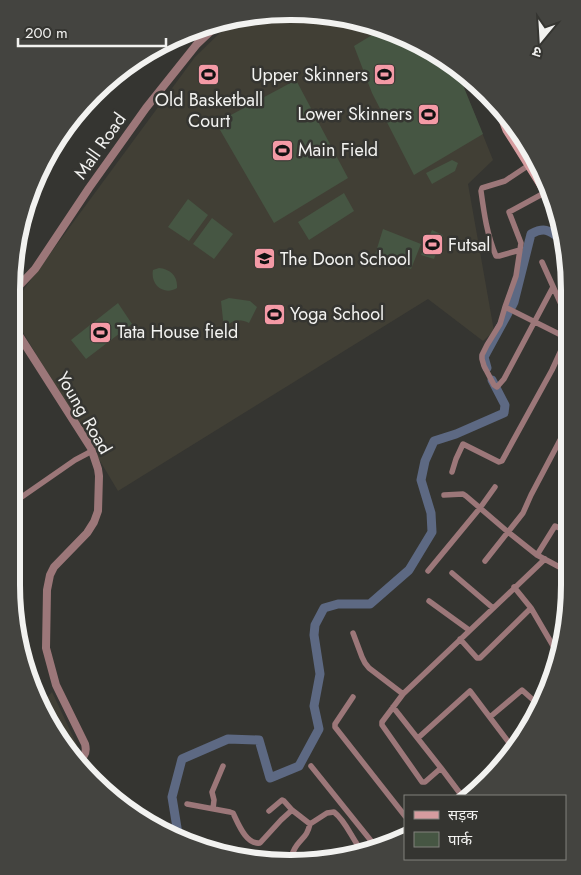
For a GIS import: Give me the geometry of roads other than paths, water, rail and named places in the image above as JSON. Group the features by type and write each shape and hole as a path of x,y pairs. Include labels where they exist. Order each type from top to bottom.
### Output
{"main road":[{"path":"506,127 534,172"}],"street":[{"name":"Mall Road","path":"20,285 35,269 84,195 146,108 196,44 209,33"},
{"path":"520,250 496,256 487,230 481,191 482,188 505,181 529,165"},
{"path":"543,194 509,212 520,239 516,276 500,324 482,355 483,363 495,386 498,387 504,379 553,287"},
{"path":"542,262 561,304"},
{"path":"505,307 561,334"},
{"name":"Young Road","path":"20,337 92,451 98,468 98,511 94,522 87,533 54,567 47,590 46,648 56,685 85,744 86,753 83,757"},
{"path":"452,472 463,444 499,462 502,461 561,351"},
{"path":"485,561 523,513 561,438"},
{"path":"20,498 75,460 92,451"},
{"path":"428,571 495,487"},
{"path":"444,495 465,495 537,555 561,567"},
{"path":"537,555 555,526 561,529"},
{"path":"441,768 425,782 422,782 382,725 382,722 403,694 545,558"},
{"path":"452,573 492,608"},
{"path":"514,587 532,608 554,648"},
{"path":"429,601 469,630"},
{"path":"460,639 477,658 480,658 532,608"},
{"path":"353,633 365,663 369,668 403,694"},
{"path":"490,717 522,690 534,701"},
{"path":"418,738 469,691 509,743"},
{"path":"353,698 335,724 335,727 404,815"},
{"path":"393,707 461,794"},
{"path":"213,809 212,792 223,766"},
{"path":"311,766 372,842"},
{"path":"269,811 282,800 310,824"},
{"path":"187,804 228,811 233,814 250,840 258,844 292,810"},
{"path":"292,855 307,835 310,824 327,813 334,812 359,847"}],"waterway":[{"path":"512,306 531,234 546,230 555,235"},
{"path":"487,368 484,357 508,313"},
{"path":"177,830 172,797 182,759 228,739 259,740 270,778 299,766 319,729 314,706 320,674 314,635 315,625 324,608 338,604 370,604 409,570 432,532 431,513 421,480 425,461 434,441 456,434 504,413 505,405 492,380"}],"place":[{"name":"Old Basketball Court","path":"209,75"},
{"name":"Upper Skinners","path":"384,75"},
{"name":"Lower Skinners","path":"428,114"},
{"name":"Main Field","path":"282,150"},
{"name":"Futsal","path":"432,245"},
{"name":"The Doon School","path":"264,259"},
{"name":"Yoga School","path":"274,314"},
{"name":"Tata House field","path":"101,332"}]}
